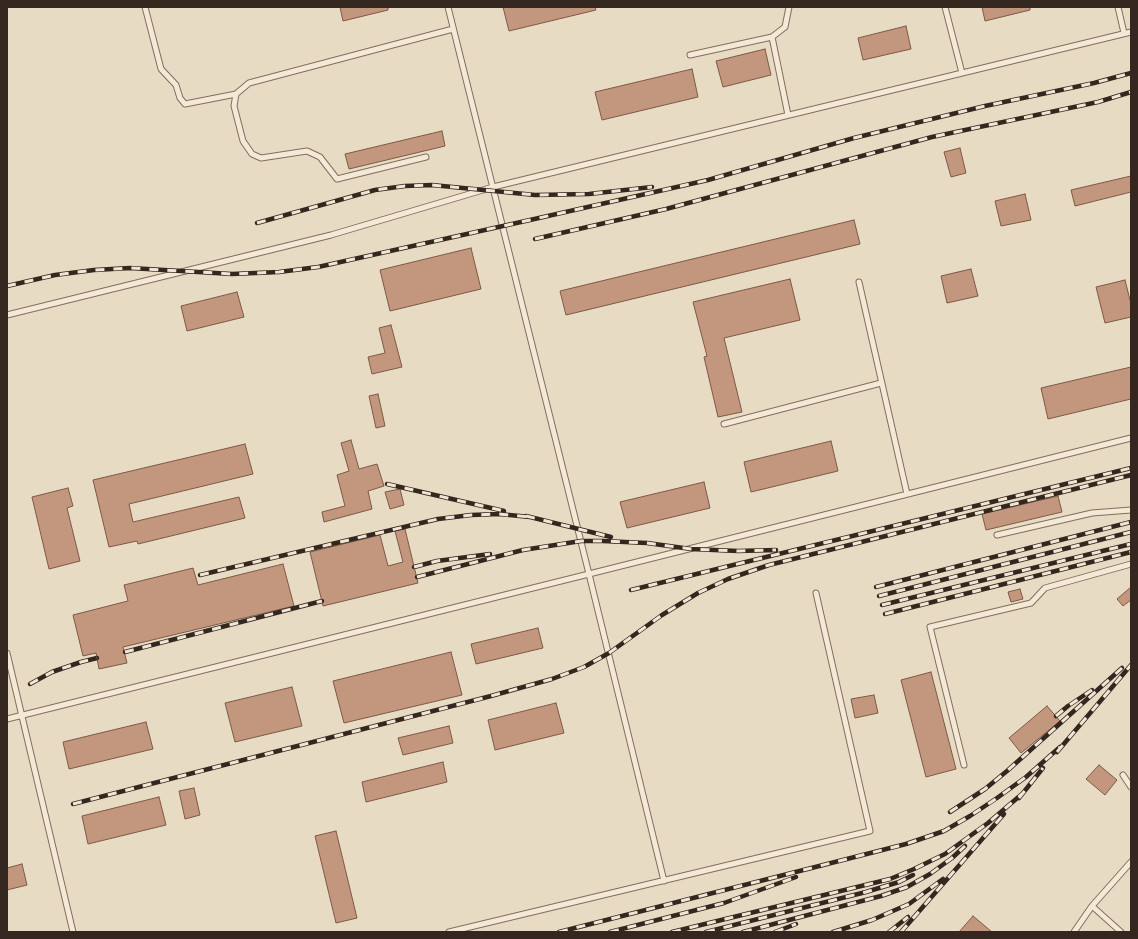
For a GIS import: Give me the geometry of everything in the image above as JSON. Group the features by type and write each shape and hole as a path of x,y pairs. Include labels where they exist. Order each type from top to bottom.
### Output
{"lane":[{"path":"145,7 161,69 176,85 180,98 184,104 236,94 249,83 453,28"},
{"path":"448,7 664,881"},
{"path":"690,55 772,37 785,27 789,7"},
{"path":"945,7 962,73"},
{"path":"1118,7 1124,34"},
{"path":"7,315 332,234 493,187 1131,32"},
{"path":"772,37 788,115"},
{"path":"236,94 234,106 243,141 252,154 261,158 307,151 320,157 337,179 426,157"},
{"path":"859,282 907,494"},
{"path":"724,424 881,383"},
{"path":"7,719 1131,438"},
{"path":"998,535 1092,513 1131,510"},
{"path":"964,765 930,627 1031,603 1045,588 1131,564"},
{"path":"449,932 870,831 816,593"},
{"path":"7,653 73,932"},
{"path":"1123,775 1131,787"},
{"path":"1074,932 1092,906 1131,862"},
{"path":"1092,906 1121,932"}],"building":[{"path":"340,7 388,7 388,10 343,21"},
{"path":"503,7 595,7 596,10 509,31"},
{"path":"982,7 1030,7 1030,10 985,21"},
{"path":"906,26 911,49 863,60 858,38"},
{"path":"765,49 771,75 723,87 716,61"},
{"path":"692,69 698,97 602,120 595,92"},
{"path":"442,131 445,146 349,169 345,154"},
{"path":"960,148 966,173 951,177 944,152"},
{"path":"1131,176 1131,192 1075,206 1071,190"},
{"path":"1025,194 1031,220 1001,226 995,201"},
{"path":"854,220 860,244 566,315 560,291"},
{"path":"471,248 481,289 390,311 380,270"},
{"path":"971,269 978,296 947,303 941,276"},
{"path":"790,279 800,320 724,338 742,412 718,417 704,357 707,356 693,302"},
{"path":"1125,280 1131,304 1131,317 1105,323 1096,287"},
{"path":"237,292 244,317 187,331 181,306"},
{"path":"391,325 402,367 372,374 368,357 385,353 379,328"},
{"path":"1131,367 1131,399 1048,419 1041,388"},
{"path":"378,394 385,426 376,428 369,396"},
{"path":"351,440 359,469 377,464 384,486 368,491 372,509 324,522 322,512 345,506 337,475 349,471 341,443"},
{"path":"831,441 838,471 751,492 744,462"},
{"path":"245,444 253,474 129,504 133,522 239,497 245,518 138,544 137,541 109,547 93,480"},
{"path":"704,482 710,508 627,528 620,502"},
{"path":"68,488 73,506 67,508 80,561 49,569 32,497"},
{"path":"400,489 404,505 390,509 385,492"},
{"path":"1058,496 1062,512 986,530 982,514"},
{"path":"405,529 418,583 323,606 310,552 380,535 388,566 403,562 395,531"},
{"path":"283,564 294,606 123,647 127,663 99,669 96,653 83,656 73,615 128,601 124,585 193,568 198,585"},
{"path":"1131,587 1131,600 1123,606 1117,599"},
{"path":"1020,589 1023,599 1011,602 1008,592"},
{"path":"538,628 543,648 476,664 471,644"},
{"path":"451,652 462,695 344,723 333,681"},
{"path":"931,672 956,769 926,777 901,680"},
{"path":"292,687 302,726 235,742 225,703"},
{"path":"874,695 878,713 855,718 851,699"},
{"path":"556,703 564,733 495,750 488,720"},
{"path":"1047,706 1060,721 1021,753 1009,738"},
{"path":"146,722 153,749 69,769 63,742"},
{"path":"449,726 453,743 403,755 398,738"},
{"path":"443,762 447,782 366,802 362,782"},
{"path":"1099,765 1117,780 1105,795 1086,779"},
{"path":"194,788 200,815 185,819 179,791"},
{"path":"159,797 166,825 88,844 82,816"},
{"path":"336,831 357,918 336,923 315,836"},
{"path":"22,864 27,885 7,890 7,868"},
{"path":"973,916 992,932 959,932"}],"railway":[{"path":"7,286 55,275 94,270 130,268 232,274 279,272 318,267 708,180 854,138 985,106 1094,83 1131,73"},
{"path":"535,239 666,209 932,137 1098,102 1131,92"},
{"path":"257,223 375,190 405,186 432,185 535,195 589,194 652,187"},
{"path":"631,590 1131,468"},
{"path":"73,804 552,679 584,667 609,653 662,615 698,593 728,579 769,565 1131,475"},
{"path":"387,484 504,511"},
{"path":"200,575 438,519 471,515 499,514 530,517"},
{"path":"526,516 611,537"},
{"path":"876,587 1131,522"},
{"path":"879,596 1131,532"},
{"path":"417,577 523,550 581,541 647,543 691,549 738,551 776,550"},
{"path":"882,605 1131,544"},
{"path":"885,614 1131,552"},
{"path":"414,567 437,561 490,554"},
{"path":"125,652 322,601"},
{"path":"30,684 52,672 97,658"},
{"path":"1057,752 1131,665"},
{"path":"950,812 985,789 1007,771 1122,668"},
{"path":"1056,716 1092,690"},
{"path":"559,932 906,844 944,831 997,798 1026,777 1060,747"},
{"path":"1019,798 1043,768"},
{"path":"672,932 890,879 945,854 988,823 1022,794"},
{"path":"901,932 1004,814"},
{"path":"743,932 881,896 907,887 930,874 952,858 965,846"},
{"path":"706,932 866,892 899,882 913,875"},
{"path":"610,932 724,903 796,877"},
{"path":"833,932 872,920 909,904 943,879"},
{"path":"889,932 908,917"},
{"path":"775,932 796,924"}]}
